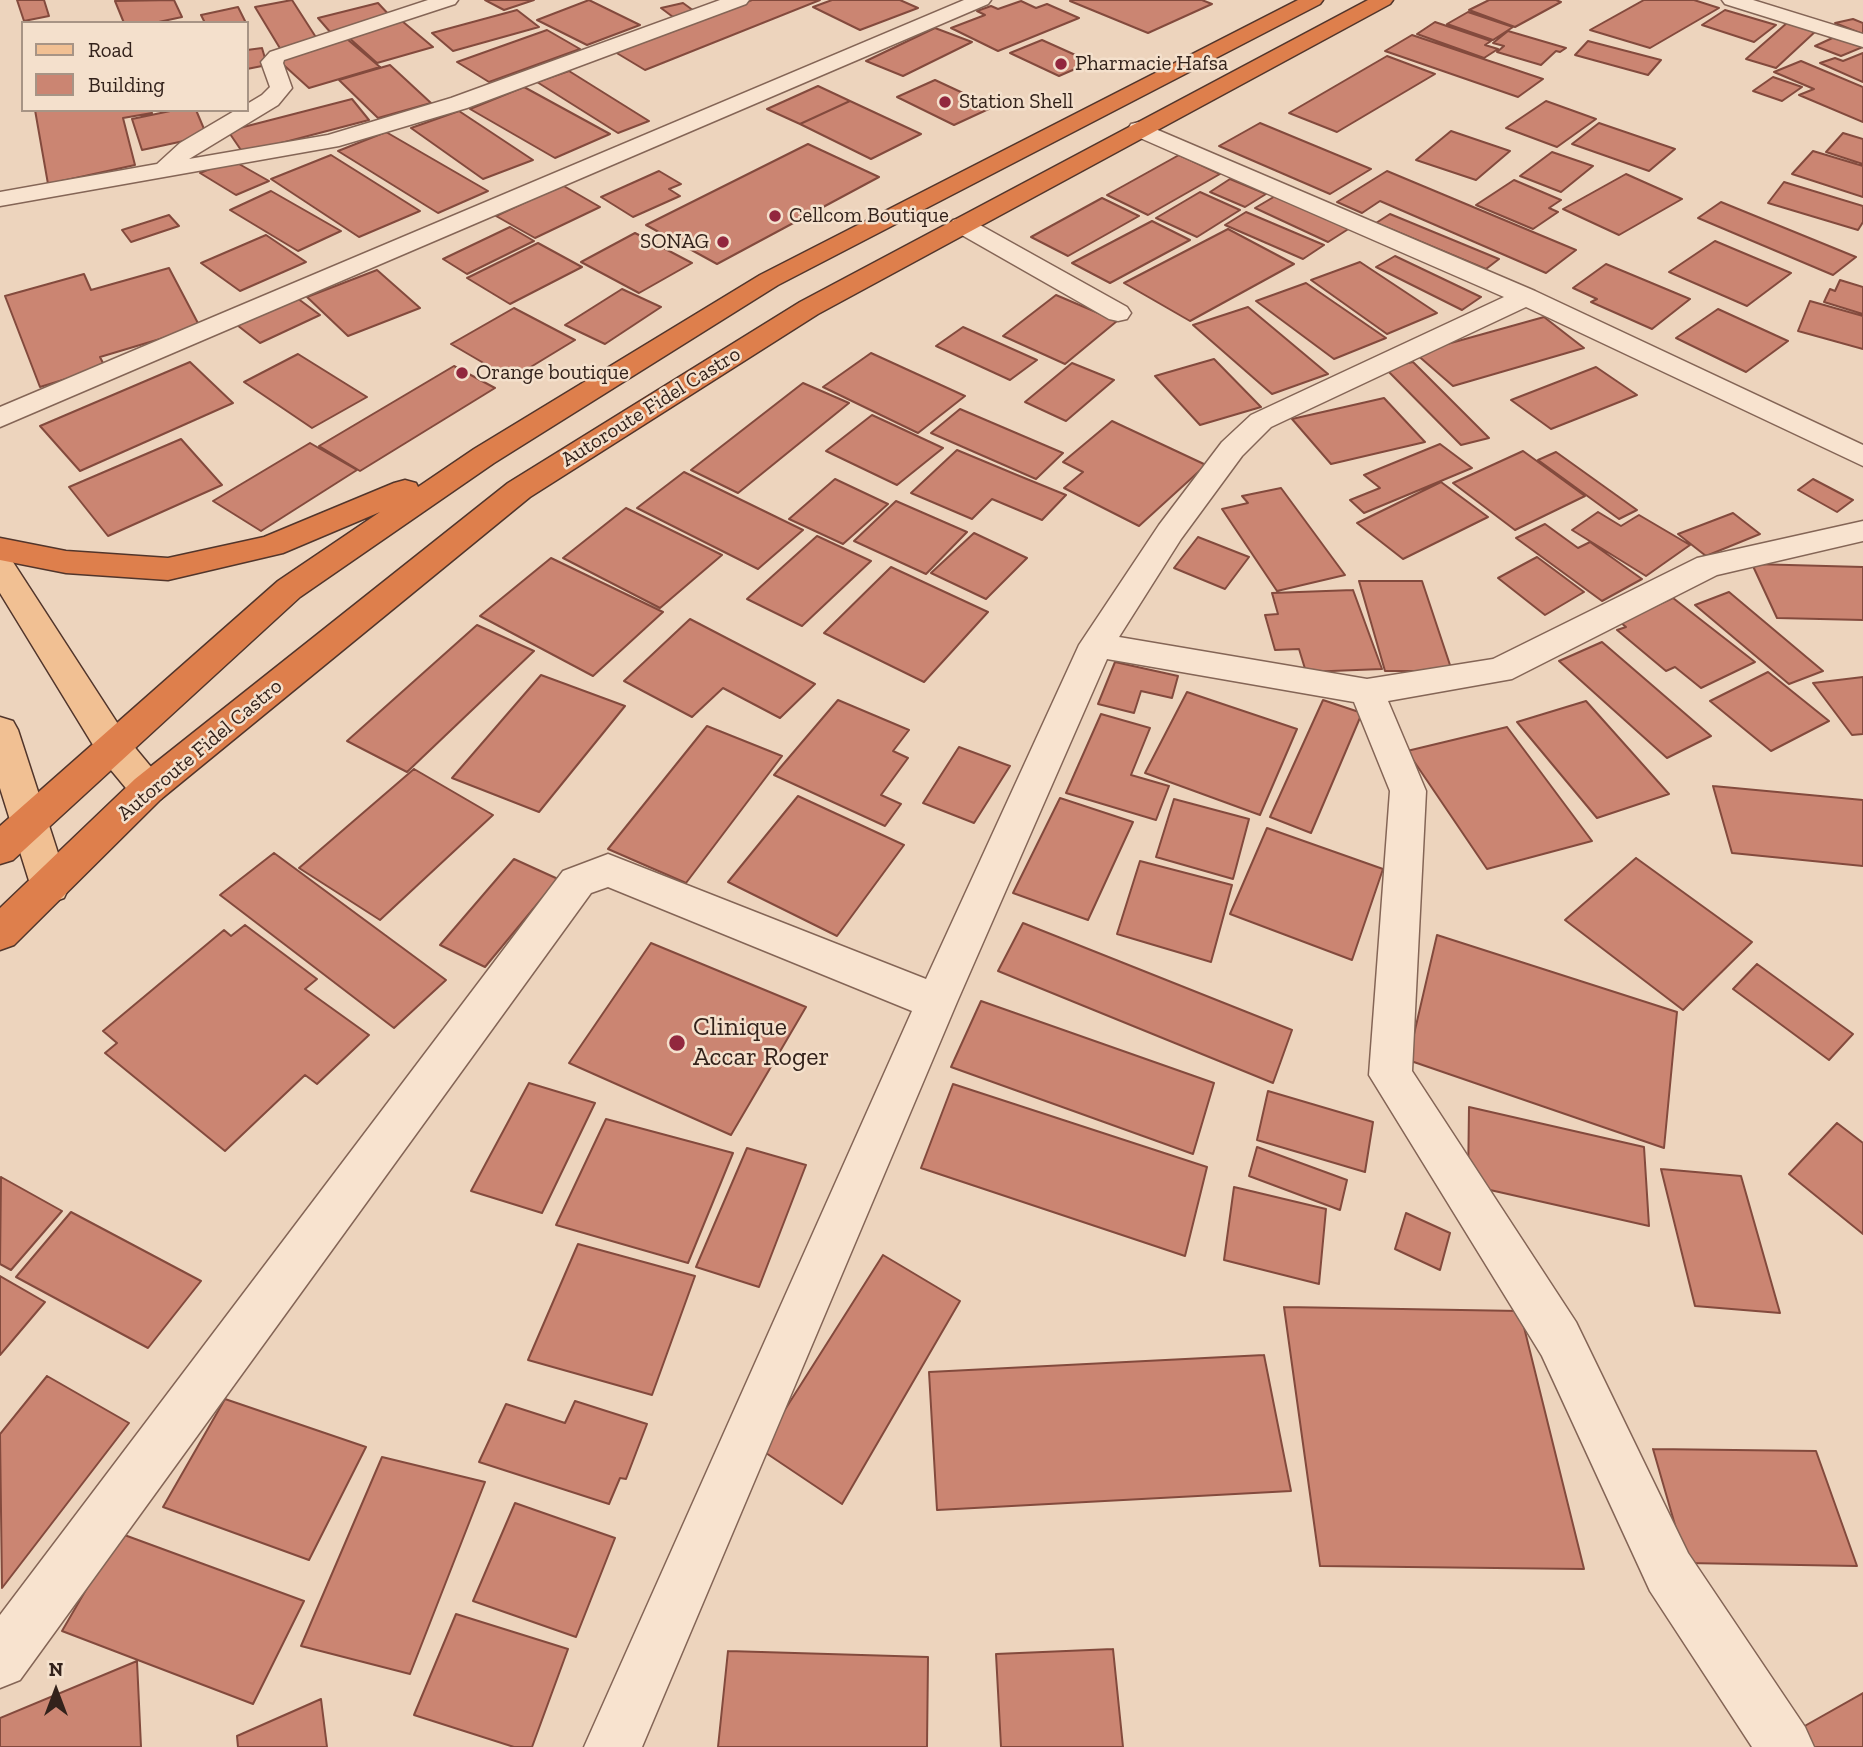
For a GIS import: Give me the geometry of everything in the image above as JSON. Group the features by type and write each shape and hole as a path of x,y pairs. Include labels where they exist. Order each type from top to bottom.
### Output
{"highway":[{"name":"Autoroute Fidel Castro","path":"0,849 289,589 484,456 769,280 1313,0"},
{"name":"Autoroute Fidel Castro","path":"0,933 148,789 519,490 809,308 1383,0"},
{"path":"0,550 66,562 167,569 272,546 484,456"}],"main road":[{"path":"0,567 114,748 148,789"},
{"path":"0,730 50,887"}],"street":[{"path":"158,171 188,148 270,100 281,88 272,62 277,56 448,0"},
{"path":"0,199 331,141 459,103 657,19 739,0"},
{"path":"0,418 981,0"},
{"path":"1732,0 1863,41"},
{"path":"1139,129 1526,297 1863,457"},
{"path":"962,225 1118,313"},
{"path":"613,1747 936,1002 1096,645 1178,521 1232,449 1261,421 1526,297"},
{"path":"1096,645 1367,692 1500,670 1709,566 1863,531"},
{"path":"1367,692 1408,791 1390,1075 1559,1339 1669,1572 1785,1747"},
{"path":"0,1660 577,882 608,870 936,1002"}],"building":[{"path":"17,0 44,0 49,16 24,21"},
{"path":"174,0 182,17 163,21 123,21 115,1"},
{"path":"292,0 319,42 281,50 255,7"},
{"path":"485,0 534,0 504,10"},
{"path":"589,0 640,25 587,45 537,20"},
{"path":"752,0 820,0 645,70 615,52"},
{"path":"832,0 900,0 918,8 860,30 813,7"},
{"path":"1202,0 1212,4 1148,33 1070,1"},
{"path":"1489,0 1561,2 1515,27 1469,10"},
{"path":"1644,0 1694,0 1719,8 1650,48 1590,30"},
{"path":"1021,1 1036,8 1047,4 1079,18 998,51 951,28 985,15 977,11 991,6 998,9"},
{"path":"378,3 392,18 331,33 318,18"},
{"path":"683,3 694,11 673,17 661,8"},
{"path":"238,7 245,21 204,21 201,15"},
{"path":"517,10 539,27 453,51 432,33"},
{"path":"1725,10 1776,25 1754,42 1702,25"},
{"path":"1468,12 1513,27 1493,40 1447,24"},
{"path":"1853,19 1863,23 1863,34 1835,23"},
{"path":"402,21 433,47 377,63 347,36"},
{"path":"1435,22 1491,41 1485,45 1498,49 1484,58 1417,34"},
{"path":"1788,22 1817,30 1776,68 1746,59"},
{"path":"935,28 972,42 903,76 866,61"},
{"path":"547,30 580,49 489,82 457,62"},
{"path":"1508,31 1566,48 1560,52 1556,51 1541,65 1497,52 1504,46 1493,43"},
{"path":"1412,35 1543,79 1518,97 1385,51"},
{"path":"1839,35 1863,47 1841,56 1815,46"},
{"path":"347,39 380,67 309,88 277,59"},
{"path":"1042,40 1091,62 1059,76 1010,53"},
{"path":"1588,41 1661,60 1648,75 1575,55"},
{"path":"262,48 267,65 248,69 248,50"},
{"path":"1863,53 1863,82 1820,63 1835,58 1843,61"},
{"path":"1387,56 1435,74 1337,132 1289,113"},
{"path":"1801,61 1863,87 1863,122 1799,95 1814,89 1774,72"},
{"path":"390,65 431,103 378,118 339,80"},
{"path":"569,71 649,121 618,133 537,82"},
{"path":"1773,77 1802,87 1782,101 1753,91"},
{"name":"Station Shell","path":"935,80 993,107 954,125 897,97"},
{"path":"818,86 850,101 800,124 767,109"},
{"path":"524,87 610,134 555,158 470,109"},
{"path":"352,99 369,120 243,153 228,131"},
{"path":"850,101 921,134 871,159 800,124"},
{"path":"1546,101 1596,119 1557,147 1506,128"},
{"path":"459,111 533,160 483,179 411,128"},
{"path":"35,112 152,112 123,118 135,165 48,184"},
{"path":"165,112 197,112 207,136 142,150 132,119"},
{"path":"1260,123 1371,169 1330,194 1219,146"},
{"path":"1599,123 1675,149 1649,171 1572,144"},
{"path":"1451,131 1510,151 1476,180 1416,160"},
{"path":"386,132 488,191 438,213 338,151"},
{"path":"1843,133 1863,139 1863,164 1826,152"},
{"path":"808,144 879,177 717,264 646,225"},
{"path":"1813,151 1863,166 1863,197 1792,174"},
{"path":"1552,152 1593,166 1561,192 1520,176"},
{"path":"331,155 420,211 359,237 271,179"},
{"path":"1179,155 1220,174 1148,215 1107,195"},
{"path":"232,160 269,181 236,195 200,173"},
{"path":"659,171 681,184 669,189 680,196 633,217 601,197"},
{"path":"1387,171 1576,250 1546,273 1380,201 1362,213 1337,202"},
{"path":"1626,174 1682,199 1619,235 1563,209"},
{"path":"1230,179 1266,194 1245,207 1210,192"},
{"path":"1514,180 1561,200 1549,208 1558,212 1533,229 1476,205"},
{"path":"1784,182 1863,206 1863,222 1858,230 1768,203"},
{"path":"562,185 600,207 535,238 496,216"},
{"path":"271,191 341,231 298,251 230,210"},
{"path":"1200,192 1240,210 1197,237 1156,218"},
{"path":"1277,195 1350,228 1328,242 1255,208"},
{"path":"1102,198 1139,216 1068,256 1031,237"},
{"path":"1721,202 1856,257 1833,275 1698,218"},
{"path":"1246,212 1324,245 1303,259 1225,225"},
{"path":"1390,214 1499,259 1486,269 1376,223"},
{"path":"169,215 179,226 131,242 122,230"},
{"path":"1152,221 1190,240 1110,283 1072,263"},
{"path":"510,227 534,241 467,274 443,259"},
{"path":"1228,229 1294,264 1190,321 1124,283"},
{"path":"635,233 692,263 639,293 581,262"},
{"path":"266,235 306,262 240,291 201,263"},
{"path":"1715,241 1791,273 1747,306 1669,272"},
{"path":"538,243 582,267 510,304 467,278"},
{"path":"1395,256 1481,297 1462,310 1376,267"},
{"path":"1360,262 1437,313 1387,334 1311,280"},
{"path":"1606,264 1690,299 1652,329 1591,302 1597,299 1573,288"},
{"path":"169,268 200,327 100,357 105,367 40,387 5,296 84,274 91,290"},
{"path":"377,270 420,308 348,336 307,297"},
{"path":"1840,280 1863,287 1863,314 1824,302 1830,289 1835,291"},
{"path":"1306,283 1386,338 1334,359 1256,301"},
{"path":"622,289 661,307 605,344 565,325"},
{"path":"1056,295 1117,321 1065,364 1003,336"},
{"path":"297,298 320,315 260,343 237,325"},
{"path":"1810,301 1863,316 1863,349 1798,331"},
{"path":"1248,307 1328,374 1272,394 1193,325"},
{"path":"514,308 575,340 511,379 451,344"},
{"path":"1718,309 1788,341 1746,372 1676,338"},
{"path":"1544,317 1584,348 1453,386 1415,353"},
{"path":"963,327 1037,360 1010,380 936,346"},
{"path":"871,353 965,396 918,433 823,387"},
{"path":"298,354 367,397 312,428 244,382"},
{"path":"1214,359 1261,407 1200,425 1155,376"},
{"path":"190,362 233,403 80,471 40,426"},
{"path":"1413,362 1489,438 1461,445 1385,368"},
{"path":"1072,363 1114,380 1066,421 1025,402"},
{"path":"454,366 495,388 360,471 319,446"},
{"path":"1596,367 1637,395 1551,429 1511,400"},
{"path":"803,383 849,403 738,493 691,470"},
{"path":"1384,398 1425,442 1331,464 1292,419"},
{"path":"960,409 1063,453 1036,479 931,433"},
{"path":"872,415 943,448 897,485 826,451"},
{"path":"1112,421 1206,465 1139,526 1064,488 1083,472 1063,462"},
{"path":"181,439 222,485 108,536 69,487"},
{"path":"310,443 357,470 261,531 213,501"},
{"path":"1440,444 1472,468 1364,513 1350,500 1380,488 1364,475"},
{"path":"957,450 1066,495 1042,520 992,499 972,519 911,493"},
{"path":"1523,451 1585,496 1515,530 1453,483"},
{"path":"1556,452 1637,510 1619,519 1538,460"},
{"path":"684,472 803,530 758,569 637,508"},
{"path":"835,479 888,504 843,544 789,519"},
{"path":"1813,479 1853,500 1837,512 1798,490"},
{"path":"1441,482 1488,517 1403,559 1357,523"},
{"path":"1281,488 1345,575 1277,591 1222,509 1248,503 1242,496"},
{"path":"896,501 967,532 926,574 854,541"},
{"path":"626,508 722,555 660,608 563,558"},
{"path":"1598,512 1621,526 1639,515 1690,545 1646,576 1572,530"},
{"path":"1733,513 1760,534 1706,556 1678,534"},
{"path":"1545,524 1578,548 1590,542 1642,579 1602,601 1516,538"},
{"path":"974,533 1027,558 986,599 931,573"},
{"path":"817,536 871,561 802,626 747,599"},
{"path":"1198,537 1249,557 1225,589 1174,568"},
{"path":"1537,557 1584,592 1545,615 1498,578"},
{"path":"551,558 663,612 593,676 480,616"},
{"path":"1752,564 1863,567 1863,620 1777,618"},
{"path":"891,567 988,612 924,682 824,633"},
{"path":"1359,581 1422,581 1452,671 1385,671"},
{"path":"1353,590 1382,669 1306,672 1299,649 1275,650 1265,615 1278,614 1272,593"},
{"path":"1729,592 1823,671 1789,684 1695,605"},
{"path":"1673,598 1755,662 1701,688 1675,667 1666,671 1617,630 1626,627 1620,622"},
{"path":"690,619 815,684 780,718 723,688 692,717 624,681"},
{"path":"477,625 534,651 407,772 347,741"},
{"path":"1602,642 1711,736 1667,758 1559,661"},
{"path":"1115,662 1178,676 1172,698 1141,691 1134,713 1098,704"},
{"path":"1768,672 1829,721 1771,751 1710,701"},
{"path":"541,675 625,706 539,812 452,778"},
{"path":"1863,677 1863,734 1852,735 1813,683"},
{"path":"1187,692 1297,729 1260,815 1145,773"},
{"path":"838,700 909,730 893,751 908,758 881,795 901,804 885,826 774,775"},
{"path":"1323,700 1362,713 1311,833 1270,817"},
{"path":"1586,701 1669,794 1597,818 1517,722"},
{"path":"1101,714 1150,728 1131,775 1169,786 1156,820 1066,793"},
{"path":"707,726 782,756 686,883 608,849"},
{"path":"1507,727 1592,841 1487,869 1407,751"},
{"path":"959,747 1010,766 974,823 923,803"},
{"path":"414,769 493,815 380,920 299,868"},
{"path":"1713,786 1863,800 1863,866 1732,853"},
{"path":"798,796 904,845 837,936 728,882"},
{"path":"1060,798 1133,822 1088,920 1013,893"},
{"path":"1174,799 1249,819 1233,879 1156,857"},
{"path":"1267,828 1383,869 1352,960 1230,914"},
{"path":"274,853 446,980 394,1028 220,895"},
{"path":"1636,858 1752,942 1683,1010 1565,920"},
{"path":"514,859 558,879 485,967 440,945"},
{"path":"1140,861 1232,885 1211,962 1117,934"},
{"path":"1023,923 1292,1030 1273,1083 998,971"},
{"path":"245,925 317,979 305,989 369,1035 317,1084 305,1075 225,1151 105,1053 117,1043 103,1031 224,930 231,936"},
{"path":"1437,935 1677,1012 1664,1148 1408,1060"},
{"path":"651,943 806,1007 731,1135 569,1063"},
{"path":"1757,964 1853,1034 1829,1060 1733,989"},
{"path":"981,1001 1214,1083 1193,1154 951,1067"},
{"path":"529,1083 595,1103 542,1213 471,1191"},
{"path":"953,1084 1207,1167 1185,1256 921,1168"},
{"path":"1268,1091 1373,1122 1365,1172 1257,1140"},
{"path":"1469,1107 1644,1147 1649,1226 1468,1185"},
{"path":"606,1119 733,1153 688,1263 556,1225"},
{"path":"1837,1123 1863,1143 1863,1234 1789,1174"},
{"path":"1257,1147 1347,1180 1340,1210 1249,1176"},
{"path":"747,1148 806,1165 759,1287 696,1267"},
{"path":"1661,1169 1741,1176 1780,1313 1695,1306"},
{"path":"1,1177 62,1211 11,1270 0,1264"},
{"path":"1234,1187 1326,1209 1319,1284 1224,1260"},
{"path":"71,1212 201,1281 148,1348 16,1277"},
{"path":"1406,1213 1450,1233 1440,1270 1395,1249"},
{"path":"578,1244 695,1276 652,1395 528,1360"},
{"path":"883,1255 960,1301 842,1504 760,1449"},
{"path":"0,1276 45,1302 0,1355"},
{"path":"1284,1307 1520,1311 1584,1569 1320,1566"},
{"path":"1264,1355 1291,1491 937,1510 929,1372"},
{"path":"47,1376 129,1423 2,1588 0,1434"},
{"path":"225,1399 366,1447 309,1560 163,1507"},
{"path":"575,1401 647,1424 626,1479 620,1478 609,1504 479,1462 506,1404 565,1423"},
{"path":"1653,1449 1816,1451 1857,1566 1686,1563"},
{"path":"382,1457 485,1482 410,1674 301,1646"},
{"path":"515,1503 615,1538 576,1637 473,1601"},
{"path":"119,1533 304,1601 253,1704 62,1631"},
{"path":"456,1614 568,1649 532,1747 514,1747 414,1715"},
{"path":"1113,1649 1123,1747 1001,1747 996,1654"},
{"path":"728,1651 928,1657 927,1747 718,1747"},
{"path":"137,1661 141,1747 0,1747 0,1718"},
{"path":"1863,1693 1863,1747 1804,1747 1794,1732"},
{"path":"321,1699 327,1747 238,1747 237,1736"}],"place":[{"name":"Pharmacie Hafsa","path":"1061,64"},
{"name":"Station Shell","path":"945,102"},
{"name":"Cellcom Boutique","path":"775,216"},
{"name":"SONAG","path":"723,242"},
{"name":"Orange boutique","path":"462,373"},
{"name":"Clinique Accar Roger","path":"677,1043"}]}
